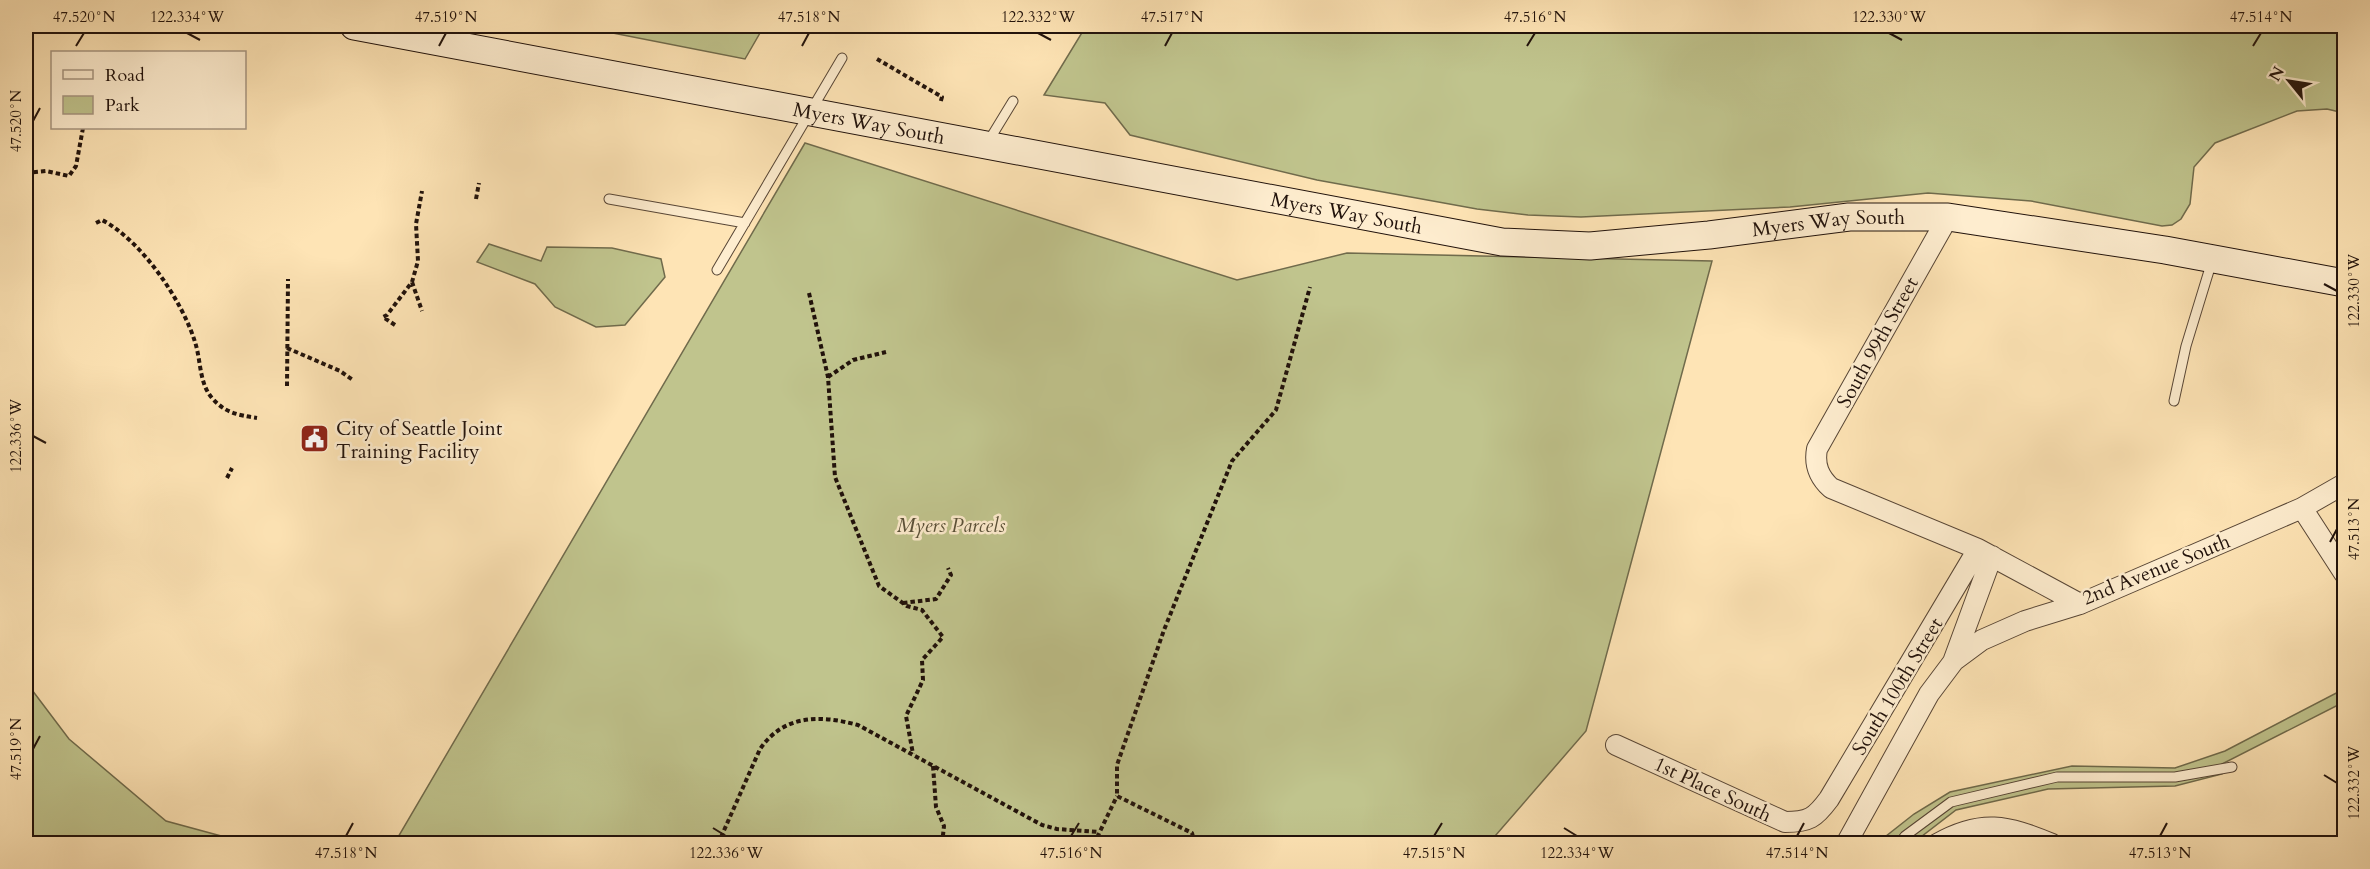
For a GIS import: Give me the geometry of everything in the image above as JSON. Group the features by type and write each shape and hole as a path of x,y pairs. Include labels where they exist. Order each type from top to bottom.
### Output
{"main road":[{"name":"Myers Way South","path":"354,26 1502,242 1590,246 1709,235 1849,217 1948,217 2212,258 2344,284"}],"street":[{"name":"South 99th Street","path":"1818,470 1815,461 1817,449 1948,217"},
{"name":"2nd Avenue South","path":"1818,470 1825,482 1839,492 1985,553 2080,604 2302,508 2344,484"},
{"path":"2302,508 2344,573"},
{"name":"South 100th Street","path":"1953,662 1985,553"},
{"name":"South 100th Street","path":"1811,819 1829,799 1985,553"},
{"name":"South 100th Street","path":"1846,843 1929,694 1953,662 1982,640 2025,621 2080,604"},
{"name":"1st Place South","path":"1616,744 1785,822 1811,819"},
{"path":"1937,843 1953,835 1979,828 2006,827 2052,843"}],"lane":[{"path":"717,270 842,58"},
{"path":"987,144 1013,101"},
{"path":"609,199 745,223"},
{"path":"2174,401 2186,346 2212,258"},
{"path":"1899,843 1951,802 2057,777 2175,777 2232,767"}],"path":[{"path":"877,59 942,97 940,104"},
{"path":"26,173 46,171 69,176 76,166 83,129"},
{"path":"476,199 479,183"},
{"path":"395,325 383,317 387,315 412,282 418,261 416,224 422,191"},
{"path":"96,223 102,220 122,232 168,287 188,323 195,341 201,373 211,397 229,413 257,418"},
{"path":"287,386 288,279"},
{"path":"412,282 422,311"},
{"path":"1094,843 1117,795 1117,765 1164,630 1232,461 1276,410 1311,287"},
{"path":"809,293 828,377 834,477 879,586 903,603 922,610 943,637 922,660 923,680 906,716 913,754"},
{"path":"288,348 340,371 353,380"},
{"path":"828,377 853,360 886,352"},
{"path":"227,478 232,468"},
{"path":"903,603 936,599 951,575 948,568"},
{"path":"718,843 760,749 768,738 788,724 814,718 834,718 858,725 1042,825 1057,829 1099,832"},
{"path":"933,766 936,807 944,826 942,843"},
{"path":"1117,795 1192,833 1195,843"}],"green space":[{"path":"577,26 764,26 745,59"},
{"path":"1086,26 2344,26 2344,113 2327,109 2297,111 2215,143 2194,167 2190,204 2181,219 2172,225 2162,226 2031,201 1928,193 1790,207 1581,217 1528,215 1477,209 1317,180 1130,135 1105,103 1044,95"},
{"name":"Myers Parcels","path":"805,143 1237,280 1347,253 1712,261 1586,731 1489,843 394,844"},
{"path":"489,244 541,261 547,247 612,248 661,259 665,277 625,325 596,327 555,307 535,284 477,262"},
{"path":"26,682 69,739 166,821 247,843 26,843"},
{"path":"2344,689 2344,702 2222,764 2222,774 2175,786 2048,789 1956,810 1913,843 1876,844 1914,814 1950,792 2072,766 2175,768 2225,751"}],"place":[{"name":"City of Seattle Joint Training Facility","path":"315,439"}]}
